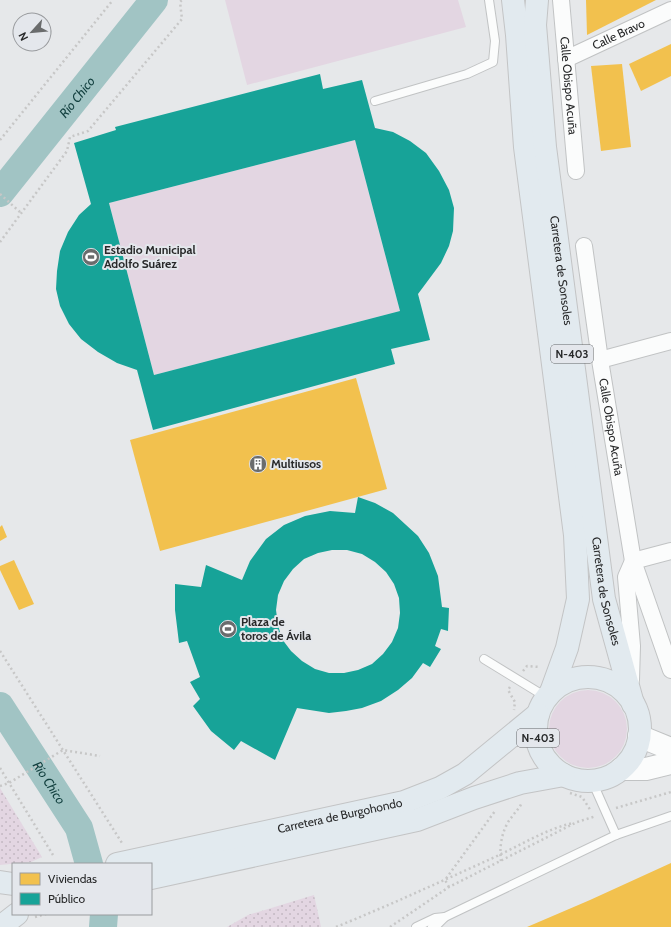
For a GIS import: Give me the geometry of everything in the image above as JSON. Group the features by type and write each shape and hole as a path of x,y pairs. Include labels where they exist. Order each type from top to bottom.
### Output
{"highway":[{"name":"Carretera de Sonsoles","path":"513,0 525,147 575,535 578,599 566,648 545,701"},
{"name":"Carretera de Sonsoles","path":"537,0 535,25 545,147 604,599 632,699"},
{"name":"N-403","path":"582,677 599,678 615,684 632,699 639,719 640,736 636,749 630,760 621,770 608,777 592,781 578,780 564,775 550,764 540,749 536,732 545,701 566,682 582,677"},
{"name":"Carretera de Burgohondo","path":"123,856 404,802 440,788 465,774 545,701"},
{"name":"Carretera de Burgohondo","path":"152,878 418,820 520,782 564,775"},
{"path":"0,882 12,884"},
{"path":"0,927 16,915"}],"main road":[{"path":"640,736 671,749"},
{"path":"621,770 646,769 671,763"}],"street":[{"name":"Calle Obispo Acuña","path":"560,0 576,171"},
{"name":"Calle Bravo","path":"566,59 671,10"},
{"name":"Calle Obispo Acuña","path":"584,246 600,360 633,561 671,670"},
{"path":"600,360 671,341"},
{"path":"633,561 671,551"},
{"name":"Calle Obispo Acuña","path":"632,699 632,646 626,576 633,561"}],"lane":[{"path":"375,101 467,74 493,62 495,41 489,0"},
{"path":"484,659 517,679 545,701"},
{"path":"592,781 616,835"},
{"path":"432,927 438,924 445,917 616,835 671,816"},
{"path":"416,927 435,918 445,917"}],"path":[{"path":"0,140 112,0"},
{"path":"0,242 67,152 70,137 88,131 182,19 180,2 182,0"},
{"path":"0,194 21,214"},
{"path":"0,652 63,750 123,856"},
{"path":"513,715 515,702 508,690 527,666 540,667 543,663"},
{"path":"0,786 9,783 63,750 100,756"},
{"path":"0,768 53,855"},
{"path":"336,927 500,855 557,826 577,822 621,806 671,792"},
{"path":"500,861 502,839 509,819 521,804 522,799"},
{"path":"445,880 497,808"},
{"path":"390,927 449,887 577,822"},
{"path":"445,880 449,887"}],"shaded area":[{"path":"225,0 458,0 466,27 247,85"},
{"path":"355,140 400,311 154,375 109,203"},
{"path":"580,690 596,690 610,696 621,707 627,721 627,737 621,751 610,762 596,768 580,768 566,762 555,751 549,737 549,721 555,707 566,696"},
{"path":"0,788 42,857 31,862 0,865"},
{"path":"314,895 321,927 227,927 248,915"}],"building: Viviendas":[{"path":"586,0 656,0 587,35"},
{"path":"671,44 671,76 641,91 629,64"},
{"path":"622,64 631,147 601,151 591,66"},
{"name":"Multiusos","path":"356,378 387,489 160,551 130,440"},
{"path":"2,525 7,537 0,541 0,527"},
{"path":"14,560 34,604 19,610 0,570 0,566"},
{"path":"671,863 671,927 527,927 590,900"}],"building: Público":[{"name":"Estadio Municipal Adolfo Suárez","path":"320,74 323,89 362,80 375,128 393,132 410,141 426,153 439,171 449,190 454,208 453,231 449,246 441,263 418,294 430,340 391,349 395,364 153,430 137,370 117,363 98,352 81,339 69,324 60,306 56,289 60,251 68,232 79,215 91,204 74,143 116,130 115,127","holes":["355,140 400,311 154,375 109,203"]},
{"name":"Plaza de toros de Ávila","path":"358,497 375,503 393,513 418,536 429,553 438,576 442,607 449,608 448,631 441,629 435,646 441,649 430,667 423,663 412,678 398,690 381,701 362,708 329,713 297,708 275,760 241,741 234,750 211,731 193,706 200,699 190,682 200,677 187,641 179,643 175,610 175,584 201,587 206,565 242,580 250,561 266,539 284,525 305,516 330,511 355,513","holes":["332,550 347,550 362,554 375,562 386,572 394,584 399,598 400,613 398,628 392,642 383,654 372,664 358,670 344,673 329,673 315,669 302,661 291,651 282,639 276,610 278,595 284,581 293,569 304,559 318,553"]}],"waterway":[{"name":"Río Chico","path":"0,193 154,0"},
{"name":"Río Chico","path":"0,706 79,828 89,863"},
{"name":"Río Chico","path":"103,927 104,915"}],"place":[{"name":"Estadio Municipal Adolfo Suárez","path":"91,257"},
{"name":"Multiusos","path":"258,464"},
{"name":"Plaza de toros de Ávila","path":"228,629"}]}
